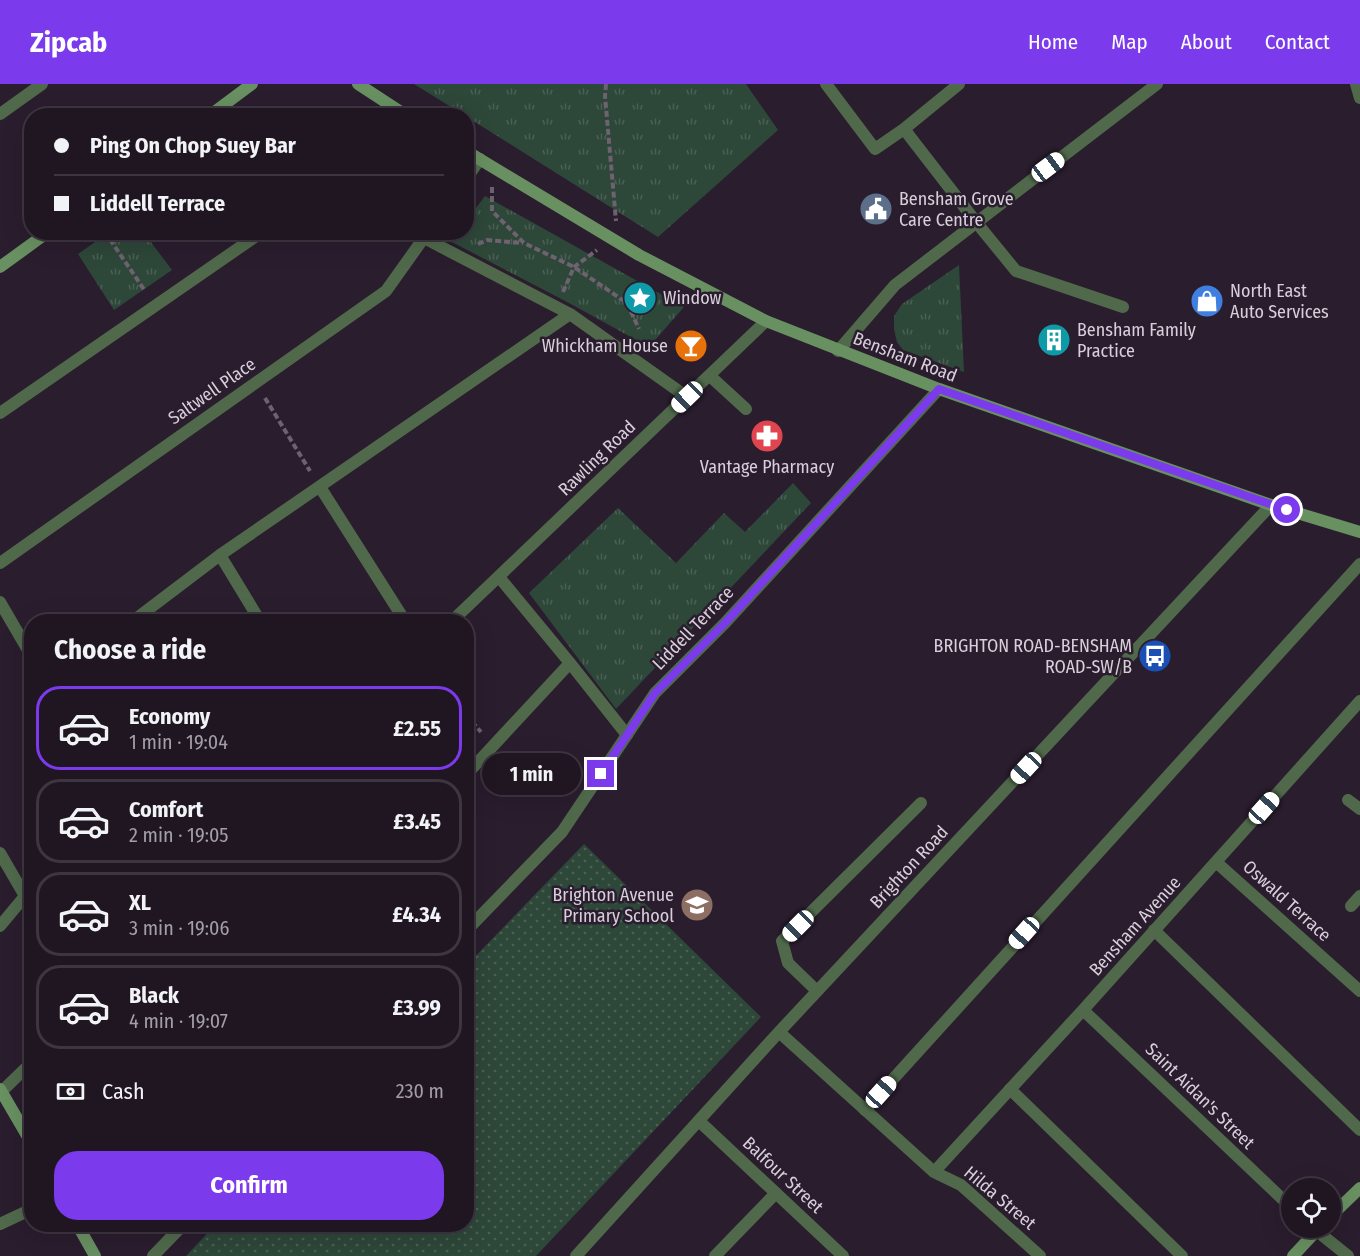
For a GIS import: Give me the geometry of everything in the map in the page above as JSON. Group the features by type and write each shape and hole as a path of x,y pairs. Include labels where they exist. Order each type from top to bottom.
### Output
{"main road":[{"path":"220,108 252,84"},
{"path":"358,84 395,108"},
{"name":"Bensham Road","path":"474,156 639,255 766,321 939,389 1270,505 1360,532"},
{"path":"0,267 37,240"},
{"path":"1,1091 24,1130"},
{"path":"1341,1206 1360,1188"},
{"path":"82,1232 95,1256"},
{"path":"1293,1256 1308,1238"}],"street":[{"path":"0,114 42,84"},
{"path":"826,84 875,149 904,129 959,84"},
{"path":"838,351 894,285 1157,84"},
{"path":"1356,84 1360,98"},
{"path":"904,129 1017,271 1123,307"},
{"path":"474,168 480,159"},
{"path":"0,413 251,240"},
{"name":"Saltwell Place","path":"0,563 387,291 423,240"},
{"path":"434,240 453,253 570,314 687,397"},
{"path":"144,614 220,555 570,314"},
{"name":"Rawling Road","path":"460,614 766,321"},
{"path":"710,376 746,409"},
{"name":"Liddell Terrace","path":"474,924 562,832 655,693 725,623 939,389"},
{"path":"320,487 401,614"},
{"name":"Brighton Road","path":"576,1256 779,1032 1270,505"},
{"path":"220,555 256,614"},
{"path":"865,1110 1360,564"},
{"path":"499,577 627,735"},
{"path":"0,602 24,643"},
{"path":"474,766 570,663"},
{"name":"Bensham Avenue","path":"934,1172 1360,702"},
{"path":"1348,800 1360,808"},
{"path":"817,991 788,963 782,941 921,803"},
{"path":"0,853 24,894"},
{"name":"Oswald Terrace","path":"1216,862 1360,991"},
{"path":"0,926 24,897"},
{"path":"1155,930 1360,1130"},
{"name":"Saint Aidan's Street","path":"1083,1010 1281,1198"},
{"name":"Hilda Street","path":"779,1032 934,1172 961,1185 1040,1256"},
{"path":"1,1091 24,1069"},
{"path":"1010,1089 1182,1256"},
{"name":"Balfour Street","path":"699,1121 843,1256"},
{"path":"715,1256 776,1193"},
{"path":"0,1224 24,1213"},
{"path":"153,1256 176,1232"},
{"path":"1327,1238 1348,1256"}],"path":[{"path":"556,307 574,267 615,241 606,84"},
{"path":"492,167 492,211 524,243 574,267 627,303 639,329"},
{"path":"111,240 156,306"},
{"path":"453,253 487,240 524,243"},
{"path":"255,383 320,487"}],"green space":[{"path":"414,84 746,84 778,130 658,237 474,121 474,108 453,108"},
{"path":"485,196 684,307 649,347 450,241 474,240 474,211"},
{"path":"98,240 149,240 172,270 114,310 78,254"},
{"path":"959,265 964,372 903,350 897,342 894,329 894,316 902,304"},
{"path":"793,483 811,503 616,709 529,593 618,508 676,563 724,513 745,532"},
{"path":"584,844 761,1017 536,1256 186,1256 208,1232 474,1232 474,958"}],"place":[{"name":"Bensham Grove Care Centre","path":"876,209"},
{"name":"Window","path":"640,298"},
{"name":"North East Auto Services","path":"1207,301"},
{"name":"Bensham Family Practice","path":"1054,340"},
{"name":"Whickham House","path":"691,346"},
{"name":"Vantage Pharmacy","path":"767,436"},
{"name":"BRIGHTON ROAD-BENSHAM ROAD-SW/B","path":"1155,656"},
{"name":"Brighton Avenue Primary School","path":"697,905"}],"route":[{"path":"601,774 655,693 725,623 939,389 1287,510"}]}
